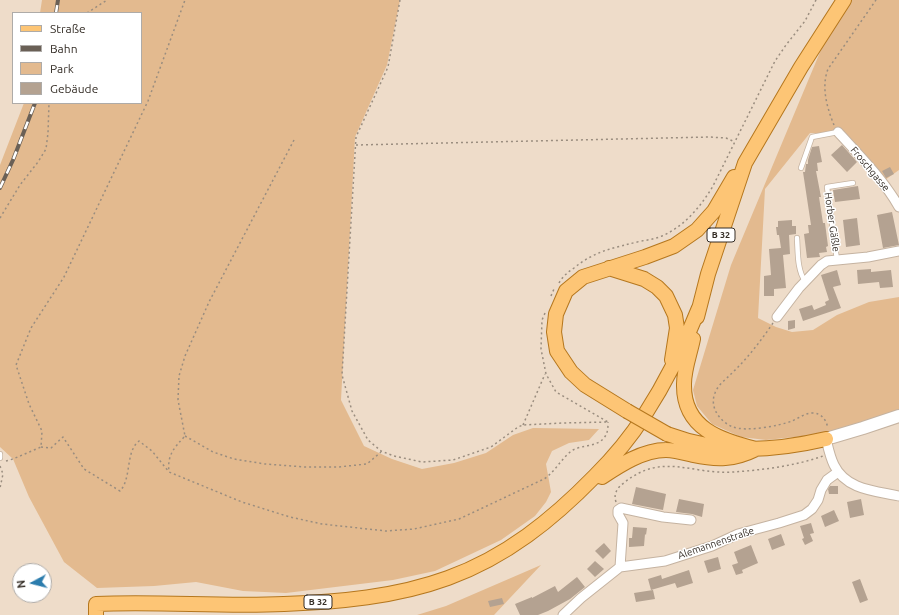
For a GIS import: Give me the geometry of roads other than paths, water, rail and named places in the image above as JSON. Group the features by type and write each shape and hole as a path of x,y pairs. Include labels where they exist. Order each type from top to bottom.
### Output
{"main road":[{"name":"B 32","path":"96,615 96,604 285,604 351,599 407,590 448,578 498,556 540,527 581,490 608,462 630,436 645,415 684,345 699,308 708,274 746,164 801,67 844,0"},
{"path":"746,164 741,166 714,211 697,230 674,246 583,278 566,291 556,314 554,332 557,351 571,372 585,385 667,434 689,441 746,450 782,447 828,438 899,416"},
{"path":"609,268 644,279 658,287 666,296 675,315 676,328 670,371"},
{"path":"699,308 685,372 684,385 686,401 691,414 706,431 728,442 756,449"},
{"path":"581,490 625,462 657,451 667,450 719,459 744,455 756,449"}],"street":[{"name":"Froschgasse","path":"838,132 869,166 899,207"},
{"name":"Horber Gäßle","path":"777,317 805,281 827,261 868,257 899,251"},
{"path":"828,438 834,464 838,472 846,481 855,486 899,496"},
{"name":"Alemannenstraße","path":"563,615 581,598 620,568 665,562 712,546 738,534 779,523 804,514 812,509 827,480 838,472"},
{"path":"620,568 623,523 618,514 618,510 621,508 663,517 691,520"}],"lane":[{"path":"801,168 812,137 838,132"},
{"name":"Horber Gäßle","path":"837,260 827,187 853,183"},
{"path":"797,238 800,269 802,277 805,281"}],"railway":[{"path":"56,12 58,0"},
{"path":"0,188 13,160 35,104"}]}
